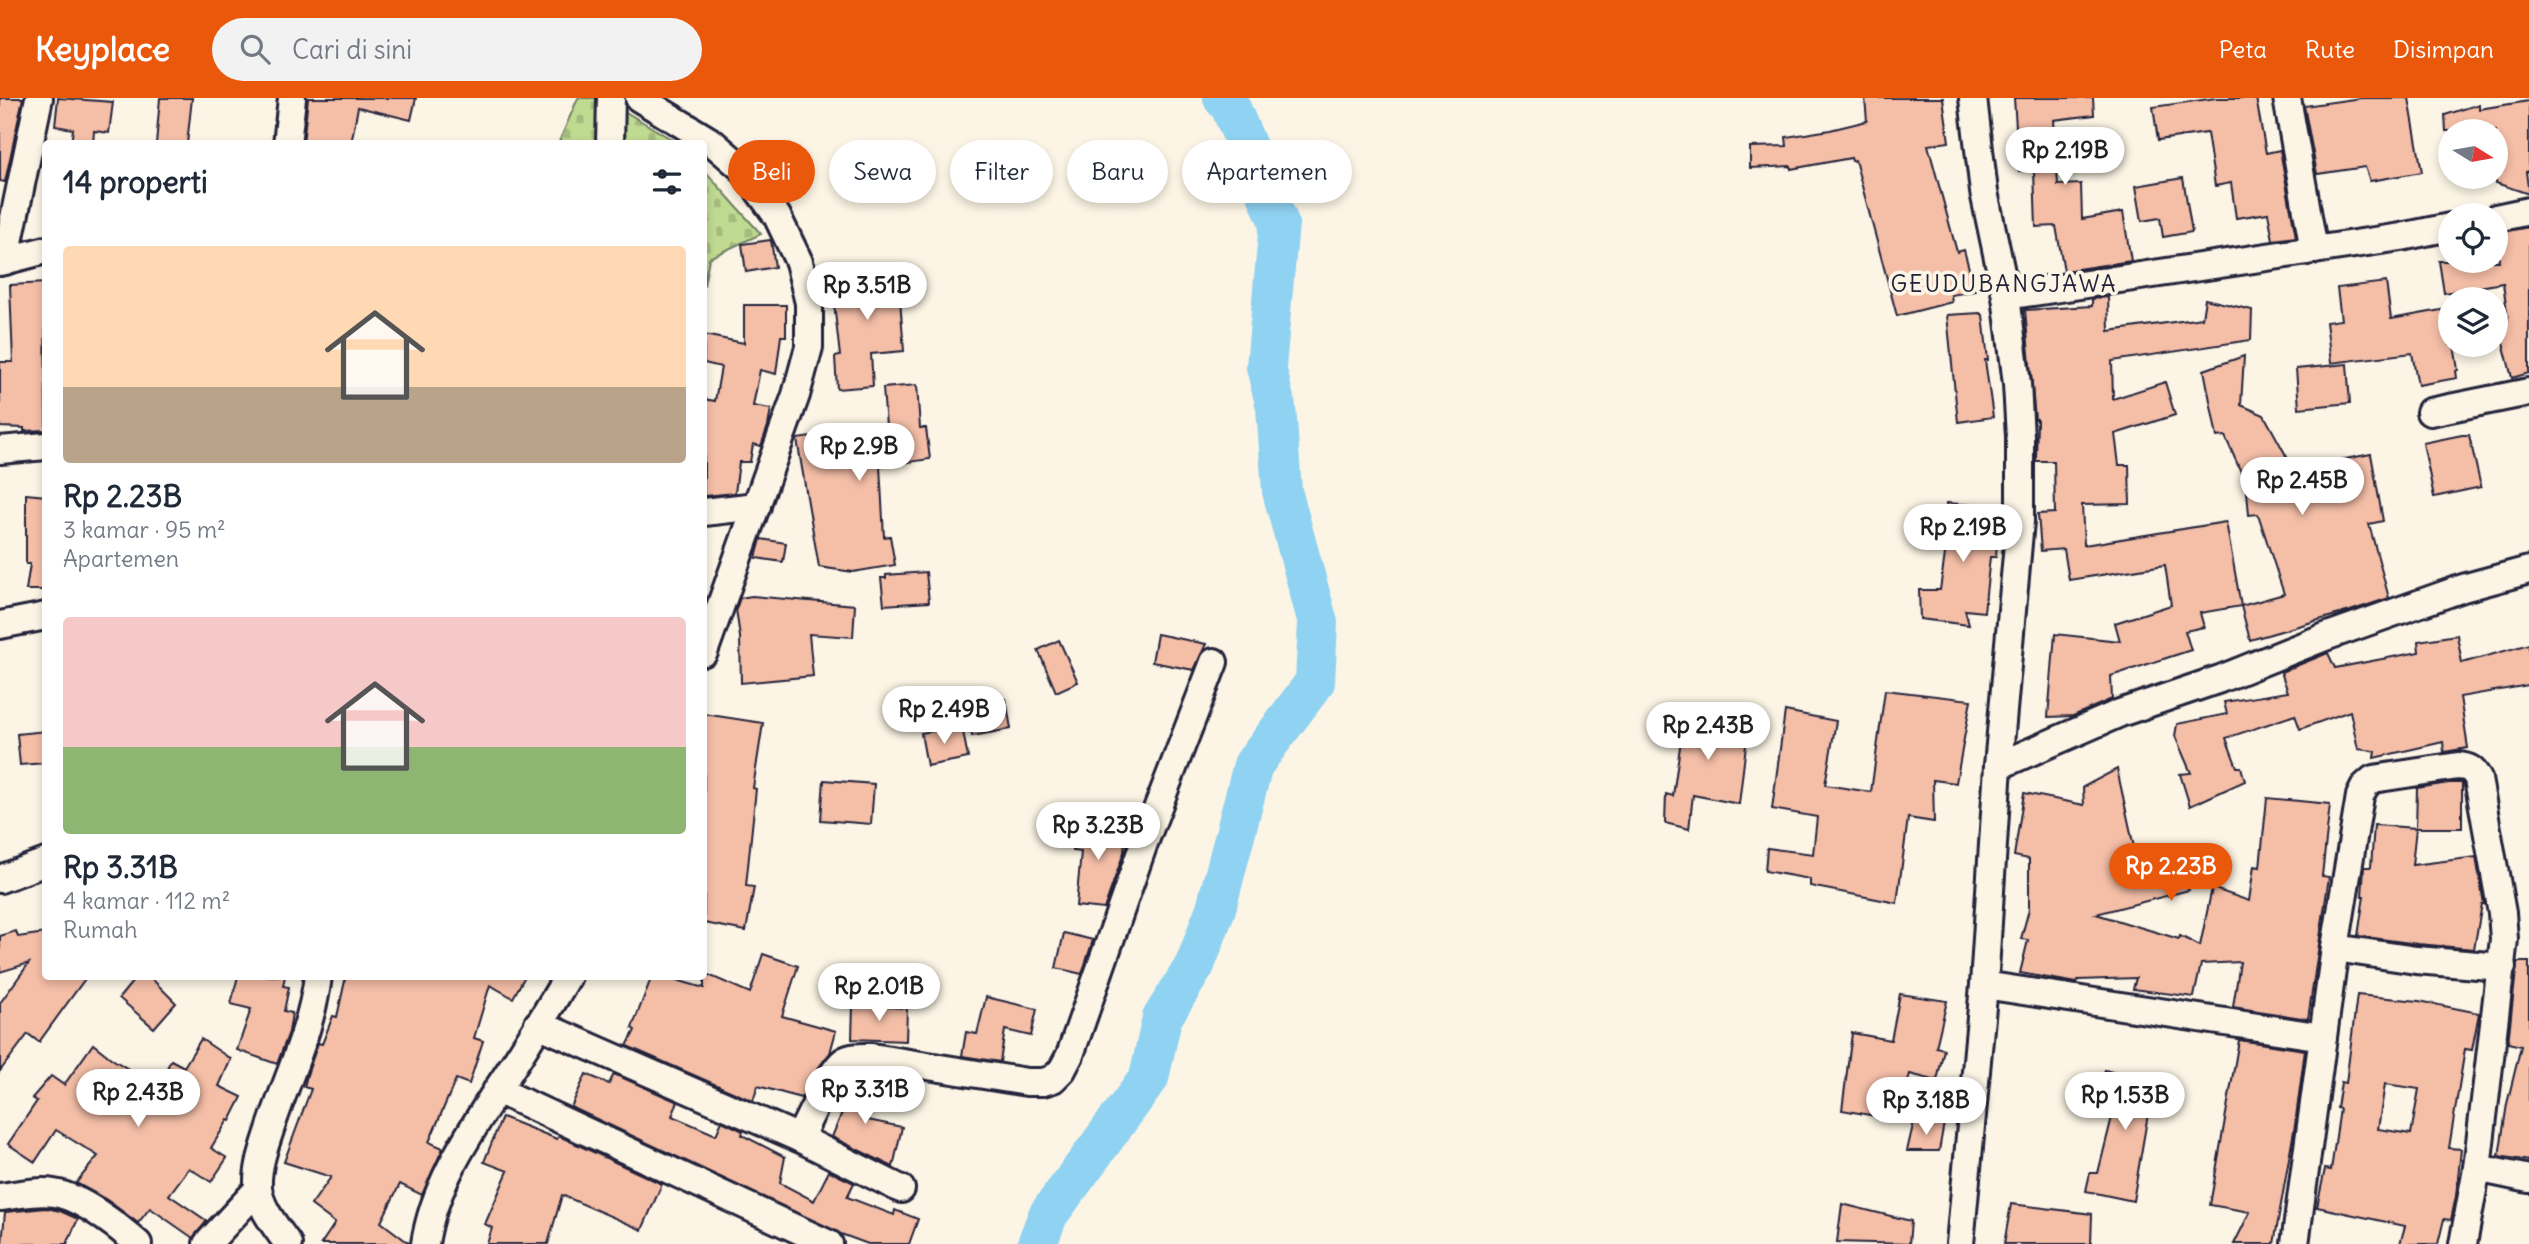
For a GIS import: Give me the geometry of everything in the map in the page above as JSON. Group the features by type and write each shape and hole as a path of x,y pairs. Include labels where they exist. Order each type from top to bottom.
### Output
{"street":[{"path":"39,98 3,261 42,251"},
{"path":"287,140 292,98"},
{"path":"610,140 611,98"},
{"path":"639,98 707,140"},
{"path":"1960,1244 1984,985 1998,766 2020,520 2017,384 2006,296 1984,192 1973,98"},
{"path":"2287,98 2314,250"},
{"path":"707,140 743,169 777,216 799,262 809,303 809,347 796,395 707,644"},
{"path":"2508,215 2529,211"},
{"path":"2006,296 2438,229"},
{"path":"2430,412 2529,392"},
{"path":"0,450 42,446"},
{"path":"707,512 757,506"},
{"path":"1998,766 2120,713 2220,679 2325,637 2463,588 2529,570"},
{"path":"0,625 42,617"},
{"path":"799,1139 836,1069 846,1060 872,1057 1027,1082 1053,1079 1062,1070 1096,988 1144,843 1214,662"},
{"path":"2297,1244 2335,948 2360,796 2365,786 2373,779 2458,766 2468,767 2475,772 2478,779 2502,913 2504,939 2477,1168 2463,1244"},
{"path":"0,878 42,863"},
{"path":"2335,948 2416,960 2502,967"},
{"path":"288,1244 274,1223 258,1189 262,1156 306,1030 317,980"},
{"path":"425,1244 427,1227 438,1195 461,1148 566,980"},
{"path":"1984,985 2323,1037"},
{"path":"538,1024 799,1139 901,1189"},
{"path":"498,1090 829,1244"},
{"path":"2477,1168 2529,1179"},
{"path":"207,1244 258,1189"},
{"path":"0,1198 43,1192 69,1197 92,1210 138,1244"}],"green space":[{"path":"578,98 602,98 673,140 560,140"},
{"path":"707,173 728,197 728,203 733,203 761,234 709,258 707,269"}],"building":[{"path":"0,98 23,98 5,182 0,181"},
{"path":"58,98 113,102 109,133 94,131 93,140 72,140 73,129 55,126"},
{"path":"160,98 192,98 187,140 156,140"},
{"path":"308,98 416,98 411,120 358,107 352,140 303,140"},
{"path":"1865,98 1943,98 1949,142 1928,145 1957,252 1964,250 1975,291 1951,295 1952,302 1897,316 1855,160 1852,161 1851,158 1791,169 1791,166 1750,168 1750,147 1787,146 1786,137 1867,121"},
{"path":"2014,98 2093,98 2094,115 2054,120 2058,185 2081,184 2082,219 2123,212 2131,261 2064,271 2056,226 2036,227 2034,171 2019,171"},
{"path":"2216,98 2256,98 2266,153 2280,150 2296,237 2273,240 2268,213 2236,218 2231,183 2215,186 2207,133 2158,140 2153,107"},
{"path":"2361,98 2409,98 2422,172 2370,181 2365,167 2317,174 2304,106"},
{"path":"2529,101 2529,171 2526,172 2529,194 2508,187 2508,119 2445,119 2445,115 2479,104 2479,109"},
{"path":"2183,178 2192,232 2163,237 2160,218 2142,221 2136,186"},
{"path":"2529,227 2529,373 2512,378 2507,357 2508,287 2504,287 2503,283 2479,287 2443,287 2441,273 2508,273 2508,231"},
{"path":"771,240 775,267 746,272 742,244"},
{"path":"908,270 911,298 900,299 904,351 871,354 873,386 837,389 835,357 840,356 831,277"},
{"path":"2386,282 2391,319 2438,311 2438,357 2456,357 2457,378 2418,385 2412,353 2331,363 2326,322 2341,320 2337,288"},
{"path":"42,283 42,430 24,431 24,428 0,427 0,362 13,362 10,285"},
{"path":"2108,297 2109,331 2202,318 2205,299 2252,310 2251,340 2112,361 2113,399 2165,382 2175,415 2115,434 2119,465 2129,465 2130,504 2082,505 2084,545 2226,522 2241,606 2200,613 2204,627 2185,631 2191,650 2111,676 2112,699 2073,716 2048,717 2055,634 2120,641 2115,623 2171,605 2165,565 2069,580 2064,549 2041,551 2038,514 2055,513 2054,461 2036,461 2037,419 2025,310 2092,306 2092,299"},
{"path":"744,305 786,305 786,336 781,336 776,374 760,370 753,406 771,409 761,446 753,444 750,462 739,462 735,493 707,496 707,400 715,401 721,367 707,364 707,336 744,343"},
{"path":"1947,315 1983,315 1988,360 1985,360 1993,417 1958,422"},
{"path":"2244,356 2241,405 2264,415 2306,492 2304,467 2371,454 2383,521 2369,524 2389,598 2250,640 2241,606 2284,594 2258,514 2249,515 2249,490 2225,436 2217,437 2204,370"},
{"path":"2347,364 2350,403 2299,408 2296,369"},
{"path":"917,385 920,428 926,428 930,459 880,466 884,537 890,536 895,565 853,572 819,567 797,439 886,426 883,388"},
{"path":"2469,435 2481,487 2434,497 2423,443"},
{"path":"26,494 42,496 42,590 26,590 30,564 26,564"},
{"path":"1947,503 1999,507 1996,557 1990,557 1984,612 1965,610 1969,625 1920,619 1919,590 1940,590"},
{"path":"761,539 786,543 783,562 756,558"},
{"path":"926,572 929,602 884,605 881,578 886,578 886,575"},
{"path":"752,596 855,605 853,637 809,634 813,676 741,683 740,637 736,609 740,598"},
{"path":"1157,634 1206,644 1194,670 1152,662"},
{"path":"2457,635 2462,663 2529,644 2529,685 2460,697 2468,748 2444,752 2443,742 2374,758 2375,751 2358,749 2350,711 2300,729 2295,715 2226,738 2245,781 2190,806 2180,774 2191,773 2175,736 2177,724 2227,714 2224,702 2288,692 2281,672 2328,653 2335,668 2419,652 2418,641"},
{"path":"1059,640 1078,682 1056,692 1038,650"},
{"path":"1885,690 1971,700 1956,783 1933,780 1934,822 1908,818 1897,903 1810,886 1810,879 1765,871 1767,848 1813,854 1817,817 1772,809 1785,711 1836,721 1825,785 1871,792"},
{"path":"1006,699 1011,729 972,736 967,706"},
{"path":"1685,711 1750,711 1739,804 1693,795 1689,829 1665,823 1666,794 1673,796"},
{"path":"707,714 763,723 753,788 756,789 746,886 754,887 746,931 707,924"},
{"path":"962,726 968,758 927,766 921,733"},
{"path":"42,731 42,763 20,765 17,734"},
{"path":"2117,769 2137,861 2185,853 2189,890 2096,914 2179,939 2180,936 2200,946 2212,888 2249,901 2254,866 2260,867 2267,798 2330,804 2322,876 2329,877 2308,1019 2233,1007 2240,962 2201,964 2194,997 2133,989 2136,978 2078,980 2077,983 2020,973 2028,940 2021,939 2029,909 2029,859 2014,856 2024,793 2084,805 2083,787"},
{"path":"824,780 874,784 871,824 821,820"},
{"path":"2462,783 2462,828 2416,828 2417,788"},
{"path":"1075,824 1126,828 1124,852 1104,909 1076,906 1081,852 1073,851"},
{"path":"2374,825 2416,828 2412,865 2476,857 2484,904 2474,949 2358,936 2364,896 2364,867 2371,867"},
{"path":"16,931 18,937 42,934 42,980 84,980 39,1042 28,1034 0,1071 0,1003 29,963 0,972 0,936"},
{"path":"1064,933 1093,940 1082,974 1056,968"},
{"path":"763,954 798,966 782,1016 836,1031 830,1053 801,1098 758,1086 753,1101 627,1046 635,1030 632,1028 650,980 676,980 704,988 707,974 750,993"},
{"path":"2517,962 2529,962 2529,1161 2499,1156 2507,1104 2521,1046 2508,1043"},
{"path":"134,980 153,980 176,1003 154,1028 119,998"},
{"path":"237,980 284,980 283,986 289,987 284,1011 292,1013 289,1032 277,1064 237,1050 251,1009 231,1004"},
{"path":"345,980 523,980 513,998 490,985 474,1038 483,1041 469,1084 456,1079 429,1142 443,1148 422,1195 400,1184 381,1222 410,1244 321,1244 335,1223 311,1205 331,1177 284,1162 311,1089 304,1087 318,1043 322,1044 333,1016 337,1017"},
{"path":"1900,994 1947,1001 1936,1047 1944,1049 1937,1081 1910,1074 1898,1120 1842,1110 1852,1033 1891,1040"},
{"path":"2357,995 2419,1001 2479,1013 2472,1050 2465,1049 2449,1148 2461,1149 2456,1196 2451,1220 2444,1219 2438,1244 2400,1244 2405,1226 2317,1207 2325,1169 2331,1170 2341,1082 2346,1083","holes":["2385,1084 2419,1089 2411,1134 2378,1129"]},
{"path":"986,997 1037,1009 1031,1036 1005,1030 1000,1062 962,1056 966,1032 977,1034"},
{"path":"853,1005 907,1008 906,1041 852,1039"},
{"path":"201,1039 231,1059 219,1086 242,1097 230,1121 228,1120 211,1148 227,1158 211,1182 189,1168 169,1195 207,1221 193,1238 150,1208 138,1223 107,1200 76,1183 98,1156 56,1130 35,1162 8,1144 37,1101 32,1098 51,1076 64,1085 93,1044 158,1087 171,1060 184,1067"},
{"path":"2239,1040 2305,1050 2274,1244 2234,1244 2250,1212 2210,1205"},
{"path":"2105,1070 2175,1090 2170,1108 2149,1108 2133,1201 2086,1191 2090,1173 2098,1173 2116,1101 2094,1098"},
{"path":"586,1074 609,1084 614,1074 678,1102 672,1116 716,1135 722,1121 743,1131 742,1135 785,1157 780,1183 814,1201 829,1171 854,1183 847,1197 894,1215 895,1210 918,1219 909,1244 868,1244 841,1234 571,1107"},
{"path":"877,1084 863,1119 902,1127 893,1167 832,1137 843,1110 832,1107 843,1088"},
{"path":"502,1117 557,1139 559,1136 662,1184 642,1230 562,1195 548,1244 487,1244 492,1228 485,1224 508,1171 484,1162"},
{"path":"1914,1121 1944,1123 1939,1151 1907,1151"},
{"path":"1842,1204 1911,1221 1909,1244 1837,1242"},
{"path":"2011,1204 2092,1214 2091,1244 2004,1244"},
{"path":"46,1208 78,1219 67,1244 2,1244 5,1212"}],"waterway":[{"path":"1037,1244 1048,1215 1149,1078 1162,1018 1195,965 1216,908 1253,765 1315,682 1318,623 1282,491 1276,407 1266,367 1279,223 1230,106 1223,98"}],"district":[{"name":"GEUDUBANGJAWA","path":"2004,284"}]}
